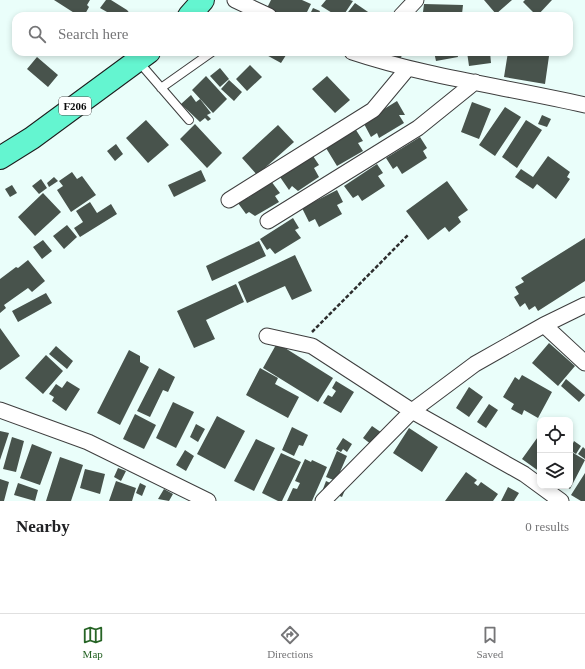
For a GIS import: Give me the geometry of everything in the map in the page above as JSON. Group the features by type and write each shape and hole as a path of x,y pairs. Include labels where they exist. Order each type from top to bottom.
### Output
{"main road":[{"path":"192,12 203,0"},
{"name":"F206","path":"0,158 32,138 143,56"}],"street":[{"path":"234,0 260,12"},
{"path":"405,12 416,0"},
{"path":"377,56 390,58 408,68 585,105"},
{"path":"229,200 373,110 408,68"},
{"path":"268,221 418,128 475,82"},
{"path":"323,501 412,411 475,364 544,325 585,305"},
{"path":"544,325 585,363"},
{"path":"267,336 312,346 412,411 524,474 561,501"},
{"path":"0,410 88,442 208,501"}],"lane":[{"path":"143,56 161,88 189,120"},
{"path":"161,88 206,56"}],"path":[{"path":"312,346 312,330 409,234"}],"building":[{"path":"54,0 90,0 87,5 89,7 86,12 73,12"},
{"path":"106,0 111,0 129,12 107,12 100,8"},
{"path":"271,0 302,0 311,4 307,12 274,12 267,8"},
{"path":"326,0 353,1 346,12 331,12 321,6"},
{"path":"484,0 512,0 498,12 494,12"},
{"path":"525,0 552,0 541,12 533,12 523,2"},
{"path":"355,3 368,12 348,12"},
{"path":"424,4 463,5 462,12 423,12"},
{"path":"313,8 320,11 320,12 311,12"},
{"path":"268,56 285,56 281,63"},
{"path":"435,56 458,56 458,57 436,61"},
{"path":"468,56 490,56 491,63 469,66"},
{"path":"507,56 549,56 545,84 504,77"},
{"path":"37,57 58,75 48,87 27,69"},
{"path":"250,65 262,77 247,91 236,79"},
{"path":"220,68 229,79 220,87 210,76"},
{"path":"206,76 227,99 213,113 192,90"},
{"path":"327,76 350,100 335,113 312,89"},
{"path":"229,80 242,92 234,101 221,89"},
{"path":"191,95 196,102 200,99 211,113 207,115 211,119 208,121 205,118 200,122 181,104"},
{"path":"397,101 405,115 399,115 404,123 379,138 377,133 371,137 363,122"},
{"path":"472,102 491,109 479,139 461,132"},
{"path":"505,107 521,117 495,156 479,145"},
{"path":"542,115 551,119 547,127 538,124"},
{"path":"146,120 169,145 148,163 126,138"},
{"path":"526,120 542,130 517,168 502,157"},
{"path":"195,124 222,153 207,168 180,139"},
{"path":"278,125 294,142 257,175 242,158"},
{"path":"356,130 363,141 358,143 363,151 337,166 326,148"},
{"path":"420,137 427,148 423,151 427,158 402,174 397,166 393,169 386,158"},
{"path":"116,144 123,154 115,161 107,151"},
{"path":"313,156 319,165 314,168 319,177 298,191 292,186 289,190 280,177"},
{"path":"548,156 570,172 567,177 570,179 556,199 537,184 533,189 515,177 521,169 533,177"},
{"path":"377,164 383,173 378,176 385,186 362,201 358,195 353,198 344,186"},
{"path":"201,170 206,181 174,197 168,185"},
{"path":"72,172 77,179 82,176 96,195 71,212 57,190 63,186 59,181"},
{"path":"54,177 58,181 49,187 47,183"},
{"path":"41,179 47,188 39,194 32,186"},
{"path":"271,181 280,193 275,196 279,202 255,216 249,212 246,214 238,203 246,196 248,198"},
{"path":"447,181 468,210 458,217 461,222 449,232 445,227 428,240 406,211"},
{"path":"12,185 17,193 10,197 5,189"},
{"path":"337,190 343,202 337,205 342,214 319,227 315,219 309,222 302,208"},
{"path":"43,193 61,212 35,236 18,217"},
{"path":"90,202 97,213 111,204 117,214 80,237 74,228 83,222 76,211"},
{"path":"293,218 299,228 295,230 301,238 275,254 270,248 267,250 260,239"},
{"path":"67,225 77,237 64,249 53,236"},
{"path":"585,238 585,281 538,311 535,306 529,310 525,303 520,307 514,297 519,294 515,287 524,282 521,278"},
{"path":"43,240 52,251 42,259 33,247"},
{"path":"259,241 266,256 212,281 206,266"},
{"path":"295,255 312,291 292,300 285,286 247,303 238,282"},
{"path":"28,260 45,281 32,292 28,288 4,305 6,308 0,313 0,279"},
{"path":"236,284 244,302 206,320 215,339 194,348 177,311"},
{"path":"46,293 52,303 18,322 12,311"},
{"path":"0,328 20,356 0,370"},
{"path":"277,343 333,378 318,402 263,368"},
{"path":"549,343 575,366 558,386 532,363"},
{"path":"56,346 73,361 67,369 49,354"},
{"path":"129,350 140,356 140,362 149,367 120,425 97,413"},
{"path":"46,355 63,371 43,394 25,378"},
{"path":"159,368 175,377 168,392 163,390 150,417 137,411"},
{"path":"260,368 278,378 275,384 299,397 288,418 246,395"},
{"path":"522,375 552,392 539,417 524,410 522,415 511,409 514,404 503,397 515,377 519,380"},
{"path":"566,379 585,395 579,402 561,386"},
{"path":"67,381 80,389 66,411 52,401 54,397 49,394 56,384 62,388"},
{"path":"336,381 354,392 341,413 323,403 328,395 332,397 336,391 332,388"},
{"path":"469,387 483,397 469,417 456,408"},
{"path":"173,402 194,412 176,448 156,438"},
{"path":"489,404 498,410 486,428 477,422"},
{"path":"135,414 156,425 144,449 123,439"},
{"path":"217,416 245,431 225,469 197,454"},
{"path":"196,424 205,429 198,442 190,437"},
{"path":"372,426 385,435 376,448 363,438"},
{"path":"292,427 308,435 303,446 299,445 294,456 282,450"},
{"path":"409,428 438,447 422,472 393,453"},
{"path":"0,431 9,433 0,460"},
{"path":"12,437 24,441 16,472 3,469"},
{"path":"343,438 352,444 347,452 343,449 341,452 336,449"},
{"path":"537,438 537,470 522,459"},
{"path":"256,439 275,448 254,491 234,481"},
{"path":"574,441 581,446 576,454 573,452"},
{"path":"32,444 52,452 40,485 20,478"},
{"path":"583,447 585,449 585,459 578,454"},
{"path":"185,450 194,456 186,471 176,465"},
{"path":"337,451 347,456 336,481 326,477"},
{"path":"281,453 301,462 282,501 278,501 262,493"},
{"path":"573,453 585,460 573,483"},
{"path":"60,457 83,465 71,501 46,501"},
{"path":"305,459 311,462 312,460 327,467 312,501 287,501 293,488 297,489 300,483 295,481"},
{"path":"118,468 126,471 121,481 114,477"},
{"path":"85,469 105,474 100,494 80,488"},
{"path":"466,472 477,480 474,483 478,486 481,482 498,494 493,501 445,501"},
{"path":"585,473 585,501 581,501 571,495"},
{"path":"0,479 9,482 4,501 0,501"},
{"path":"116,481 136,488 132,501 109,501"},
{"path":"326,481 345,490 342,497 323,489"},
{"path":"18,483 38,490 35,501 14,495"},
{"path":"140,483 146,486 142,496 136,493"},
{"path":"508,487 519,493 514,501 501,501"},
{"path":"164,489 173,494 169,501 158,499"}]}
